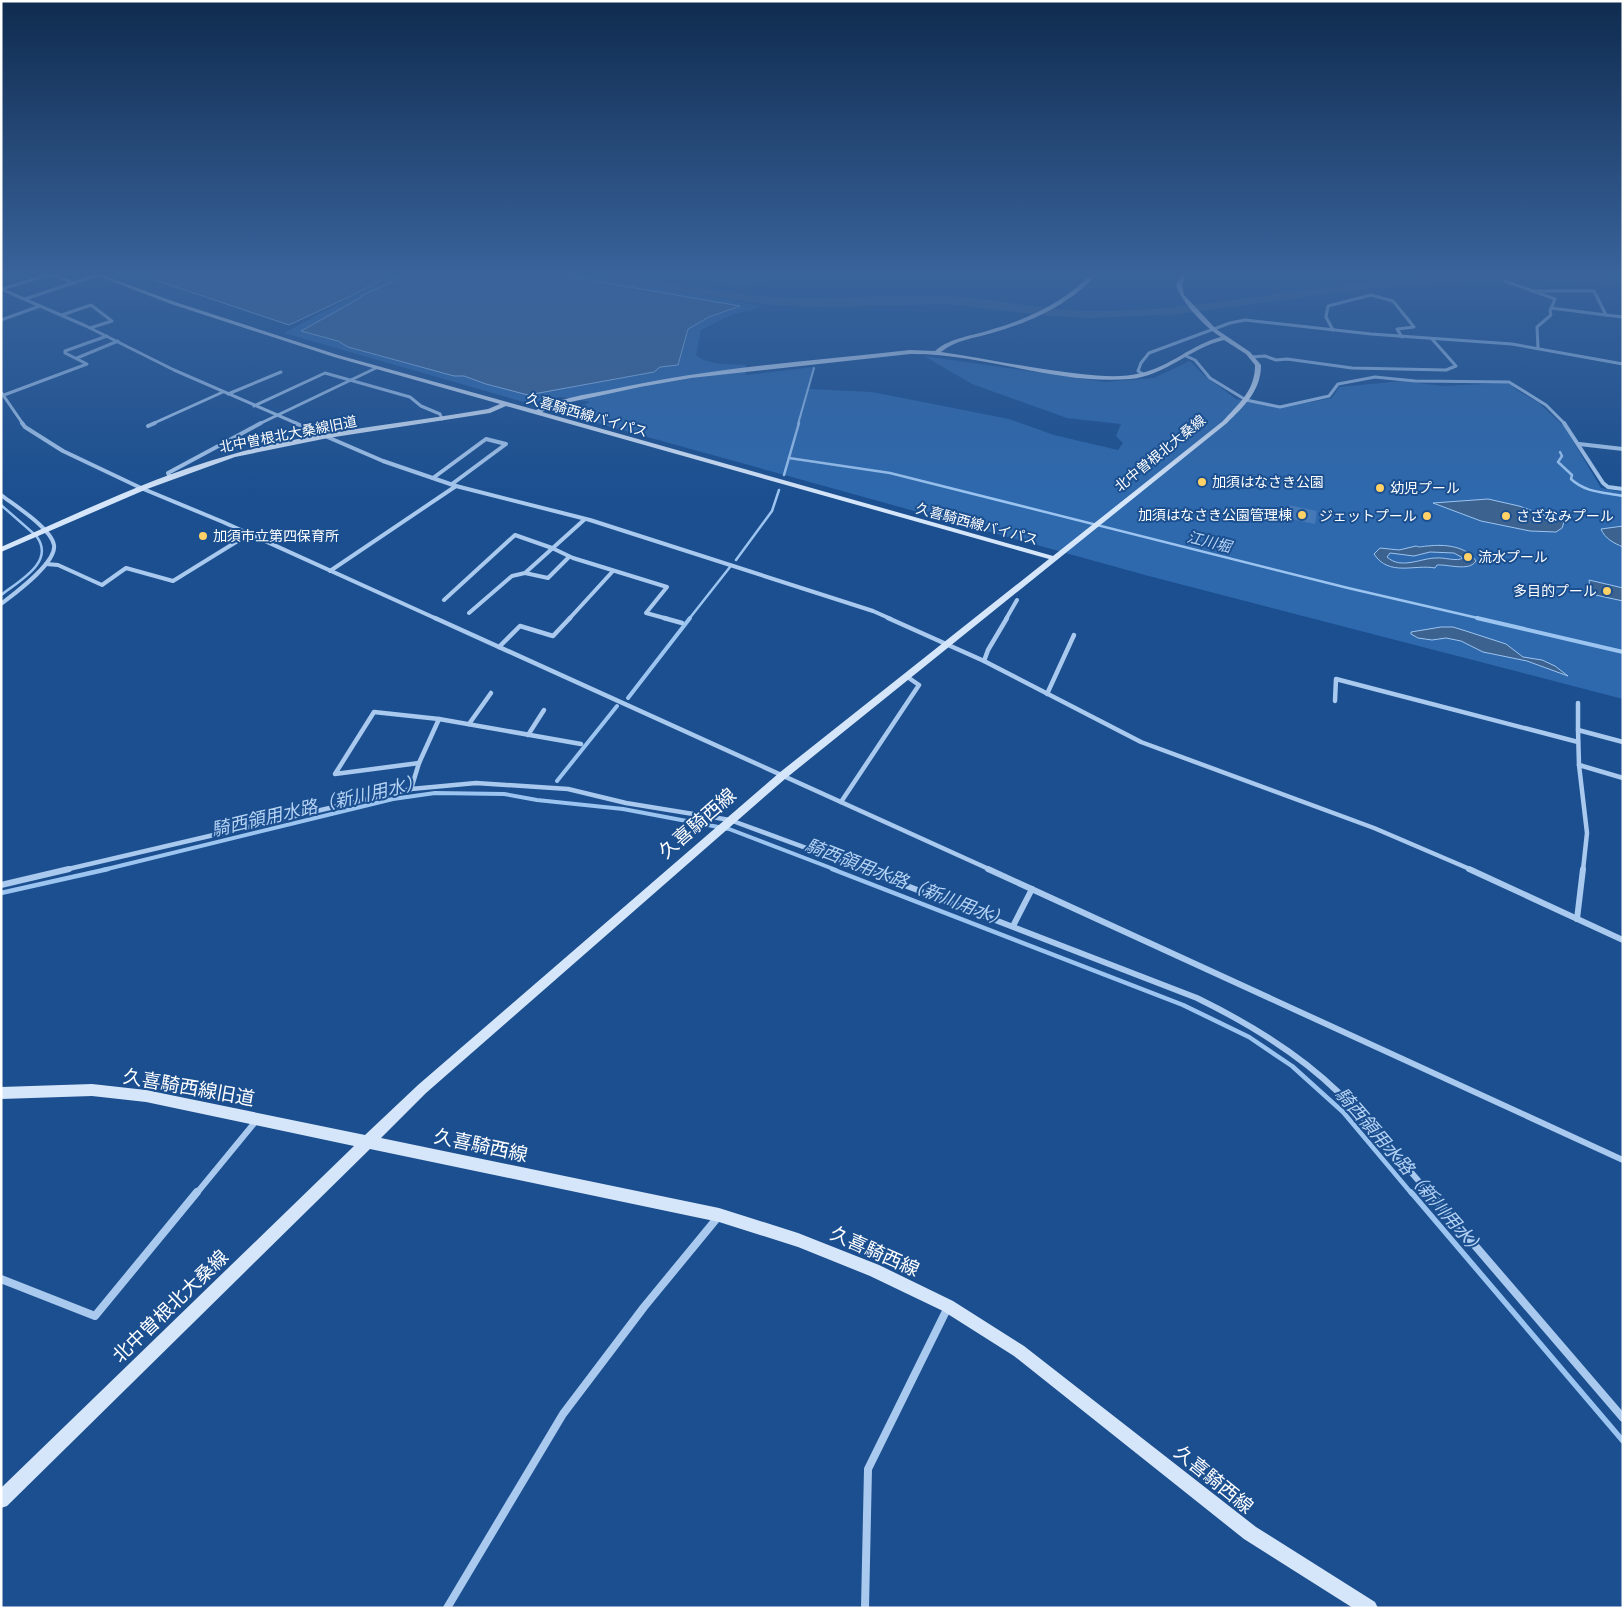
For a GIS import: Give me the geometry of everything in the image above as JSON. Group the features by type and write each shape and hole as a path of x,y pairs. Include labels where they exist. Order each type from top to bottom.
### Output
{"main road":[{"name":"久喜騎西線バイパス","path":"308,347 376,368 1053,558"},
{"path":"937,353 946,347"},
{"path":"536,413 550,405 568,400 691,376 910,352 937,353 1098,377 1132,377 1157,371 1200,347"},
{"path":"1239,347 1251,357"},
{"name":"北中曽根北大桑線","path":"1053,558 1225,422 1246,400 1255,386 1258,365 1251,357"},
{"name":"北中曽根北大桑線旧道","path":"1,550 141,488 234,456 326,438 490,411 505,404"},
{"name":"久喜騎西線","path":"367,1141 429,1083 730,820 1053,558"},
{"name":"久喜騎西線旧道","path":"1,1093 92,1090 146,1096 367,1141"},
{"name":"北中曽根北大桑線","path":"1,1500 367,1141"},
{"name":"久喜騎西線","path":"367,1141 719,1215 798,1240 865,1266 948,1306 1019,1351 1250,1533 1369,1608"}],"street":[{"path":"76,347 65,351 65,353 87,364 3,394 25,427 63,451 141,488 330,570 1032,888 1623,1160"},
{"path":"77,358 103,347"},
{"path":"130,347 174,370 276,416 383,461 454,485 585,518 660,541 844,600 895,620 984,661 1120,732 1149,745 1374,828 1514,888 1623,940"},
{"path":"1142,374 1138,371 1141,363 1150,353 1166,347"},
{"path":"1251,357 1265,356 1276,360 1287,359 1352,368 1446,370 1456,366 1439,347"},
{"path":"1527,347 1623,364"},
{"path":"1186,356 1195,360 1210,378 1246,400 1280,407 1329,396 1338,384 1375,377 1415,381 1504,380 1546,405 1568,427 1603,484 1608,487 1623,489"},
{"path":"170,477 168,473 276,416 376,368"},
{"path":"228,394 281,372"},
{"path":"254,406 325,373 410,397 420,406 440,414 442,419"},
{"path":"148,426 223,392"},
{"path":"330,570 454,485 506,444 486,440 433,478"},
{"path":"1579,444 1623,449"},
{"path":"1,495 45,530 54,544 55,551 46,564 1,604"},
{"path":"525,573 585,518"},
{"path":"46,564 58,565 102,585 126,568 173,581 249,534"},
{"path":"444,600 514,535 552,548 569,557 667,587 646,613 682,623"},
{"path":"469,613 512,576 525,573 548,578 569,557"},
{"path":"499,648 520,626 553,636 613,570"},
{"path":"984,661 988,650 1017,600"},
{"path":"1047,694 1052,688 1074,635"},
{"path":"841,802 920,685 906,676"},
{"path":"1335,700 1336,679 1578,742"},
{"path":"470,724 491,693"},
{"path":"1577,919 1587,832 1579,765 1578,703"},
{"path":"528,734 544,710"},
{"path":"419,763 335,774 374,712 439,719 581,744"},
{"path":"412,789 419,763 439,719"},
{"path":"1578,730 1623,742"},
{"path":"1579,765 1623,778"},
{"path":"1,885 412,789 476,783 568,789 626,803 730,820 1013,926 1197,998 1264,1034 1294,1054 1338,1092 1373,1130 1623,1418"},
{"path":"1013,926 1032,888"},
{"path":"1,1279 95,1316 258,1118"},
{"path":"446,1608 563,1414 644,1307 719,1215"},
{"path":"865,1608 868,1469 948,1306"}],"shaded area":[{"name":"加須はなさき公園","path":"333,347 698,347 696,355 706,361 746,365 746,375 814,367 809,389 872,392 1009,419 1054,435 1118,450 1123,443 1116,436 1121,424 1067,418 972,384 924,356 1105,382 1154,378 1190,361 1204,375 1236,399 1281,408 1332,398 1339,387 1402,381 1443,386 1506,383 1539,403 1564,426 1601,488 1623,492 1623,699 1145,575 568,415 568,411 590,402 561,397 527,403"},
{"path":"348,347 683,347 678,365 660,367 654,372 528,395 464,376 454,376"},
{"name":"さざなみプール","path":"1488,499 1519,506 1564,522 1562,528 1556,532 1530,531 1481,521 1433,503"},
{"name":"さざなみプール","path":"1623,526 1623,547 1607,538 1601,529"},
{"name":"流水プール","path":"1434,545 1455,547 1467,552 1476,561 1469,566 1463,567 1437,565 1435,568 1403,568 1387,565 1374,554 1380,548 1399,550 1416,546","holes":["1430,552 1454,553 1463,558 1457,560 1430,558 1398,563 1387,557 1390,553 1414,556"]},
{"name":"多目的プール","path":"1589,580 1623,588 1623,601 1591,594"},
{"path":"1453,627 1506,644 1523,657 1542,660 1555,666 1568,676 1527,661 1483,652 1461,641 1446,638 1432,640 1418,638 1411,634 1411,632"}],"building":[{"name":"加須はなさき公園管理棟","path":"1289,505 1317,511 1315,524 1286,518"}],"waterway":[{"path":"798,424 814,368"},
{"path":"784,475 799,423"},
{"path":"1560,452 1562,456 1558,462 1572,475 1571,479 1577,484 1595,491 1623,496"},
{"name":"江川堀","path":"789,458 890,473 1348,588 1482,619"},
{"path":"736,560 772,511 779,490"},
{"name":"騎西領用水路（新川用水）","path":"1,505 33,533"},
{"name":"騎西領用水路（新川用水）","path":"1,595 25,577 38,563 42,555 37,537"},
{"path":"689,619 730,567"},
{"path":"628,698 690,618"},
{"name":"江川堀","path":"1477,618 1623,652"},
{"path":"557,781 617,706"},
{"name":"騎西領用水路（新川用水）","path":"103,870 393,799 435,793 504,794 537,800 623,809 729,829 836,870"},
{"name":"騎西領用水路（新川用水）","path":"1,893 108,869"},
{"name":"騎西領用水路（新川用水）","path":"832,869 1183,1005 1249,1037 1292,1066 1343,1112 1412,1194"},
{"name":"騎西領用水路（新川用水）","path":"1411,1192 1623,1441"}],"place":[{"name":"加須はなさき公園","path":"1202,482"},
{"name":"幼児プール","path":"1380,488"},
{"name":"加須はなさき公園管理棟","path":"1302,515"},
{"name":"ジェットプール","path":"1427,516"},
{"name":"さざなみプール","path":"1506,516"},
{"name":"加須市立第四保育所","path":"203,536"},
{"name":"流水プール","path":"1468,557"},
{"name":"多目的プール","path":"1607,591"}]}
